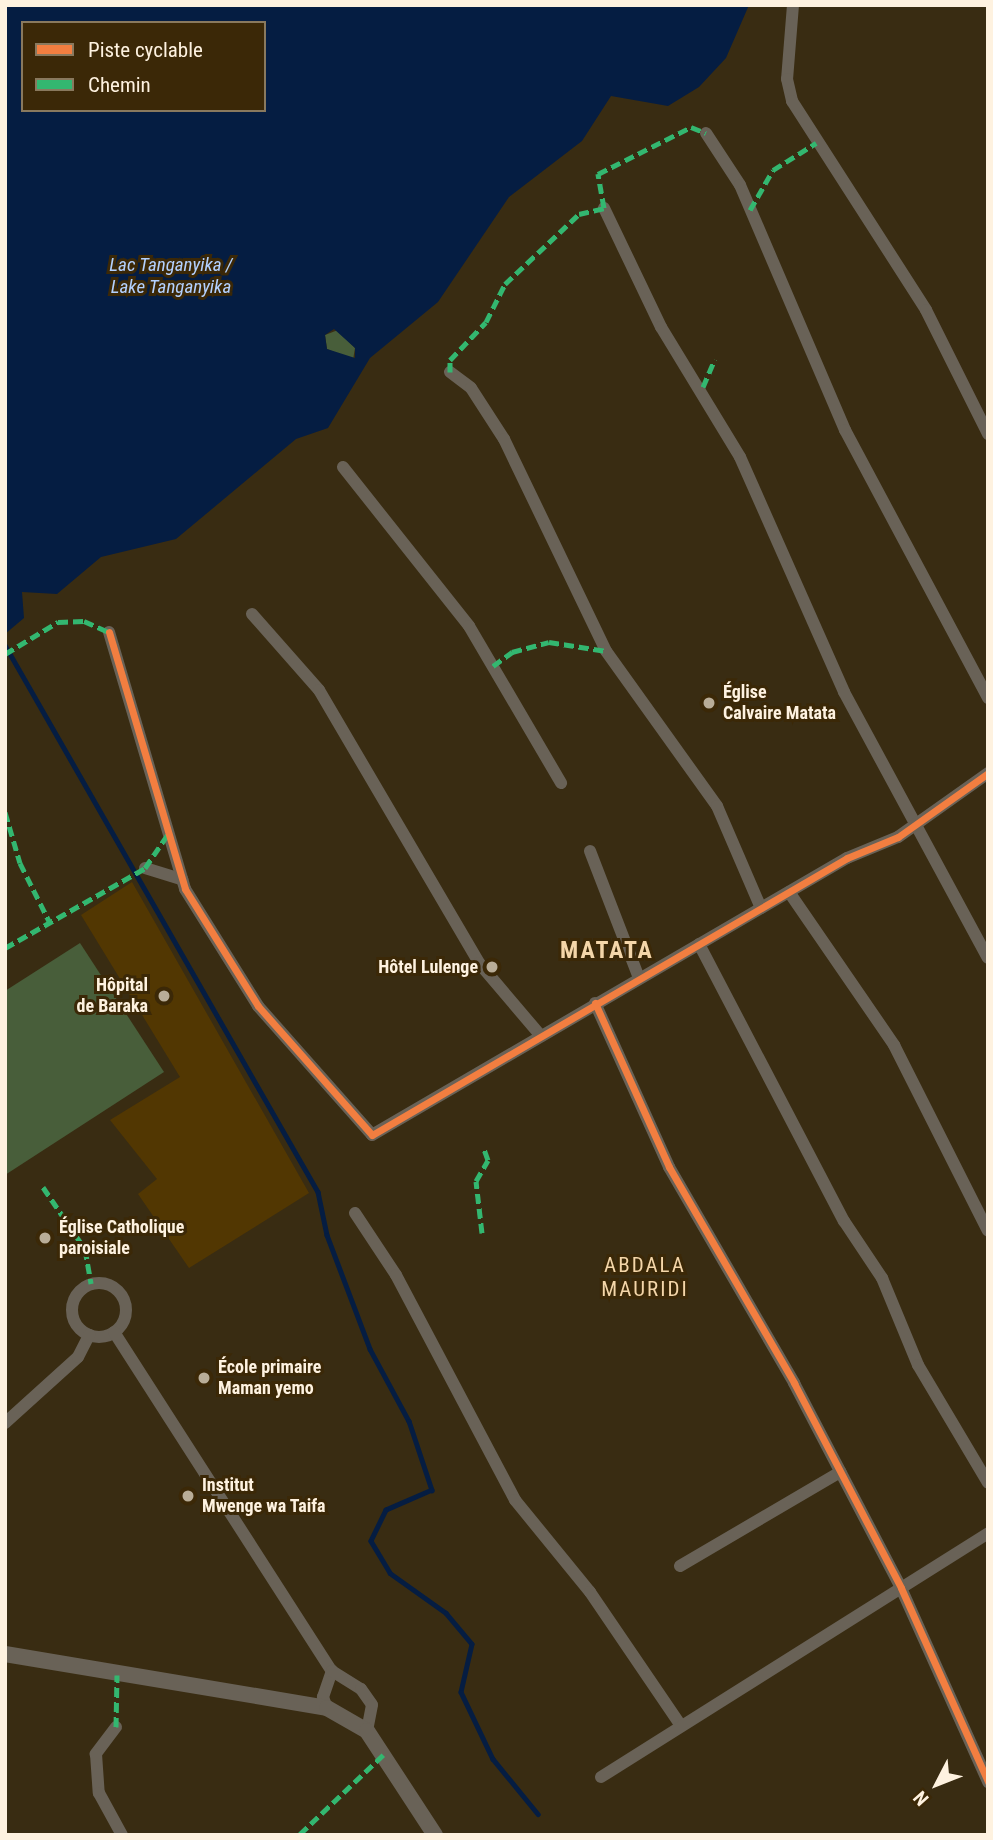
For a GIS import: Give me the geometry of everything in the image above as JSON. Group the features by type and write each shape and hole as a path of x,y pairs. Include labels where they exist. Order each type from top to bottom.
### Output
{"street":[{"path":"793,5 787,79 792,101 926,310 988,435"},
{"path":"706,132 740,185 845,430 988,698"},
{"path":"604,208 661,327 740,457 844,692 918,823 988,958"},
{"path":"450,372 471,388 504,439 606,651 717,806 761,908"},
{"path":"342,467 469,626 561,783"},
{"path":"253,614 319,690 479,964 541,1036"},
{"path":"109,632 182,879 258,1006 372,1135 789,892 918,823 988,773"},
{"path":"590,851 639,978"},
{"path":"145,868 182,879"},
{"path":"789,892 894,1045 988,1231"},
{"path":"699,944 844,1221 882,1278 918,1365 988,1483"},
{"path":"595,1003 669,1167 840,1472 901,1588 988,1782"},
{"path":"355,1213 396,1275 514,1500 590,1592 681,1726"},
{"path":"89,1335 72,1314 73,1301 91,1283 104,1283 122,1296 125,1315 114,1332"},
{"path":"89,1335 114,1332"},
{"path":"114,1332 332,1671 361,1689 372,1705 367,1731"},
{"path":"5,1423 78,1357 89,1335"},
{"path":"680,1566 840,1472"},
{"path":"601,1777 988,1533"},
{"path":"5,1654 327,1708 367,1731 435,1835"},
{"path":"327,1708 323,1698 332,1671"},
{"path":"116,1727 96,1754 99,1793 122,1835"}],"shaded area":[{"name":"Hôpital de Baraka","path":"132,882 309,1193 189,1268 138,1194 157,1179 110,1120 180,1077 81,915"}],"green space":[{"path":"338,330 355,348 353,360 327,349 325,335"},
{"path":"80,943 164,1072 5,1175 5,991"}],"water":[{"name":"Lac Tanganyika / Lake Tanganyika","path":"5,5 749,5 726,58 699,87 668,106 611,96 582,141 509,197 438,302 370,358 328,428 296,439 176,539 101,557 57,594 22,592 24,618 5,634","holes":["334,329 355,348 355,358 327,349 325,335"]}],"waterway":[{"path":"5,645 318,1192 327,1235 370,1349 409,1421 432,1490 386,1510 371,1541 390,1573 446,1613 472,1644 461,1692 493,1759 538,1814"}],"marked path":[{"path":"450,372 450,360 486,322 505,284 579,214 604,208 598,174 691,127 706,133"},
{"path":"750,210 773,170 816,143"},
{"path":"703,387 715,359"},
{"path":"5,654 58,622 84,621 109,632"},
{"path":"493,666 512,652 549,642 606,651"},
{"path":"5,812 20,863 49,921"},
{"path":"5,948 145,868 168,834"},
{"path":"482,1233 476,1181 488,1160 484,1149"},
{"path":"43,1187 85,1249 91,1283"},
{"path":"116,1727 117,1675"},
{"path":"300,1834 383,1755"}],"cycle path":[{"path":"109,632 185,889 258,1006 372,1135 847,858 898,837 988,773"},
{"path":"595,1003 669,1167 794,1383 901,1588 988,1782"}],"place":[{"name":"Église Calvaire Matata","path":"709,703"},
{"name":"Hôtel Lulenge","path":"492,967"},
{"name":"Hôpital de Baraka","path":"164,996"},
{"name":"Église Catholique paroisiale","path":"45,1238"},
{"name":"École primaire Maman yemo","path":"204,1378"},
{"name":"Institut Mwenge wa Taifa","path":"188,1496"}],"district":[{"name":"MATATA","path":"607,951"},
{"name":"ABDALA MAURIDI","path":"645,1277"}]}
